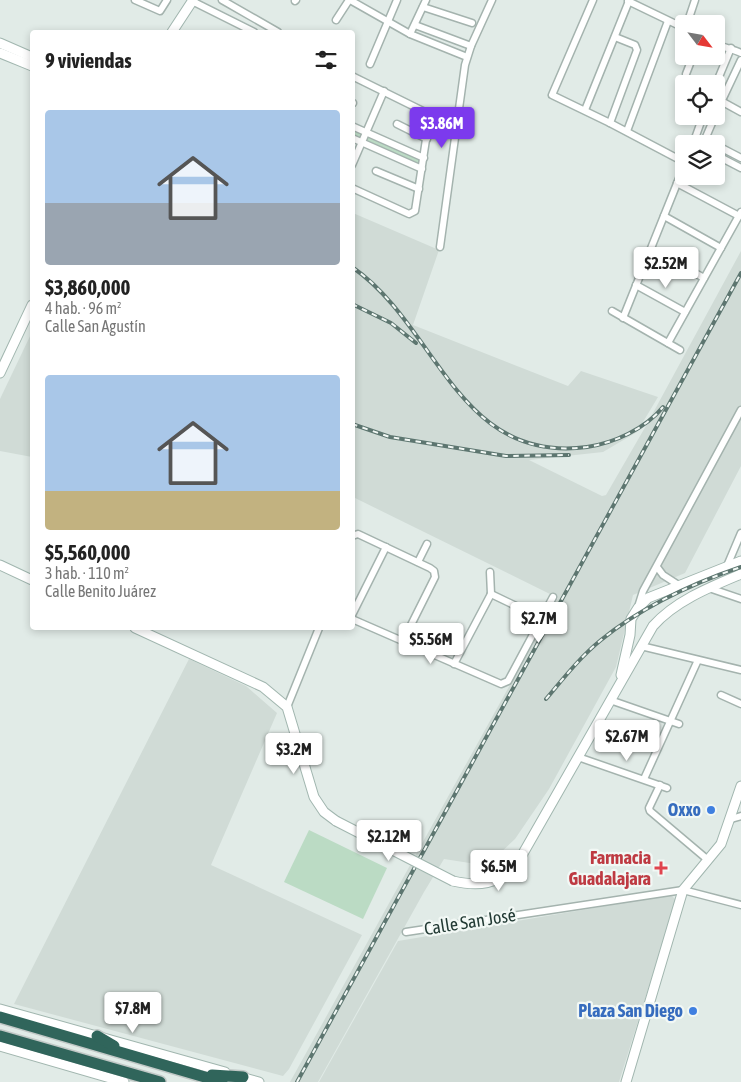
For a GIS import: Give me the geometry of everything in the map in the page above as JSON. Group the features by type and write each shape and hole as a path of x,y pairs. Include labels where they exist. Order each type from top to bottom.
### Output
{"highway":[{"path":"1,1012 128,1055 222,1082"},
{"path":"0,1036 160,1082"},
{"path":"97,1036 128,1055"},
{"path":"94,1063 124,1082"},
{"path":"194,1074 242,1077"}],"street":[{"path":"135,0 160,11 166,0"},
{"path":"222,0 274,30"},
{"path":"336,20 349,0 410,34 467,56"},
{"path":"370,64 397,0"},
{"path":"410,34 426,0"},
{"path":"440,247 467,56 492,0"},
{"path":"593,0 552,95 627,131 675,157"},
{"path":"690,15 695,0"},
{"path":"173,30 193,1 250,30"},
{"path":"585,110 628,1 675,24"},
{"path":"423,7 472,23"},
{"path":"627,131 668,21"},
{"path":"415,25 471,46"},
{"path":"610,123 637,50 635,45 615,36"},
{"path":"0,43 30,56"},
{"path":"725,49 741,53"},
{"path":"725,93 741,61 730,51"},
{"path":"720,75 730,51"},
{"path":"0,53 30,65"},
{"path":"686,74 690,65"},
{"path":"355,77 427,113 430,120 416,209 413,213 409,214 355,189"},
{"path":"355,158 384,91"},
{"path":"725,103 741,112"},
{"path":"397,124 427,139"},
{"path":"697,134 700,125"},
{"path":"355,127 424,158"},
{"path":"355,139 422,169"},
{"path":"725,149 741,158"},
{"path":"725,160 741,168"},
{"path":"376,171 419,189"},
{"path":"623,318 676,185"},
{"path":"668,343 740,214 681,185"},
{"path":"664,216 721,248"},
{"path":"651,249 704,278"},
{"path":"636,286 685,312"},
{"path":"0,373 30,309"},
{"path":"612,311 680,350"},
{"path":"620,682 631,620 638,608 643,591 741,410"},
{"path":"727,566 741,533"},
{"path":"355,535 358,534 434,571 435,577 403,641"},
{"path":"418,562 427,544"},
{"path":"355,609 386,547"},
{"path":"638,608 648,598 741,561"},
{"path":"0,565 30,579"},
{"path":"657,567 663,575 680,586"},
{"path":"454,664 491,594 490,572"},
{"path":"139,630 263,687 287,707 314,797 324,812 336,821 453,881 479,885 506,875 517,864 653,626 667,611 741,574"},
{"path":"710,588 741,598"},
{"path":"491,594 541,618"},
{"path":"355,620 501,684 508,681 553,597"},
{"path":"287,707 317,630"},
{"path":"641,646 741,670"},
{"path":"644,779 698,660"},
{"path":"721,695 741,704"},
{"path":"610,700 679,724"},
{"path":"578,757 667,788"},
{"path":"660,785 649,808 650,811 708,860"},
{"path":"626,1082 683,890 721,844 741,786"},
{"path":"731,819 741,816"},
{"name":"Calle San José","path":"406,932 683,890 741,905"},
{"path":"1,1012 97,1036 259,1082"},
{"path":"0,1046 124,1082"}],"shaded area":[{"path":"355,214 439,250 413,325 568,386 581,371 658,397 637,432 603,452 529,460 602,496 606,495 647,424 741,251 741,466 685,573 633,595 616,667 549,789 515,839 497,856 476,864 444,859 318,1082 290,1082 558,598 355,498"},
{"path":"30,336 30,457 0,451 0,399"},
{"path":"189,659 246,686 277,713 211,865 362,935 289,1069 283,1076 14,1004"},
{"path":"671,895 676,900 619,1082 319,1082 398,941"}],"green space":[{"path":"355,129 422,160 421,165 355,137"},
{"path":"309,830 387,868 363,919 284,882"}],"railway":[{"path":"355,270 381,292 407,322 453,386 478,413 508,434 543,447 587,447 608,442 628,434 647,422 663,407"},
{"path":"297,1082 741,273"},
{"path":"355,305 391,323 416,343"},
{"path":"355,425 390,437 506,456 569,455"},
{"path":"546,699 586,654 601,640 633,617 686,589 741,567"}],"place":[{"name":"Oxxo","path":"711,810"},
{"name":"Farmacia Guadalajara","path":"661,868"},
{"name":"Plaza San Diego","path":"693,1011"}]}
